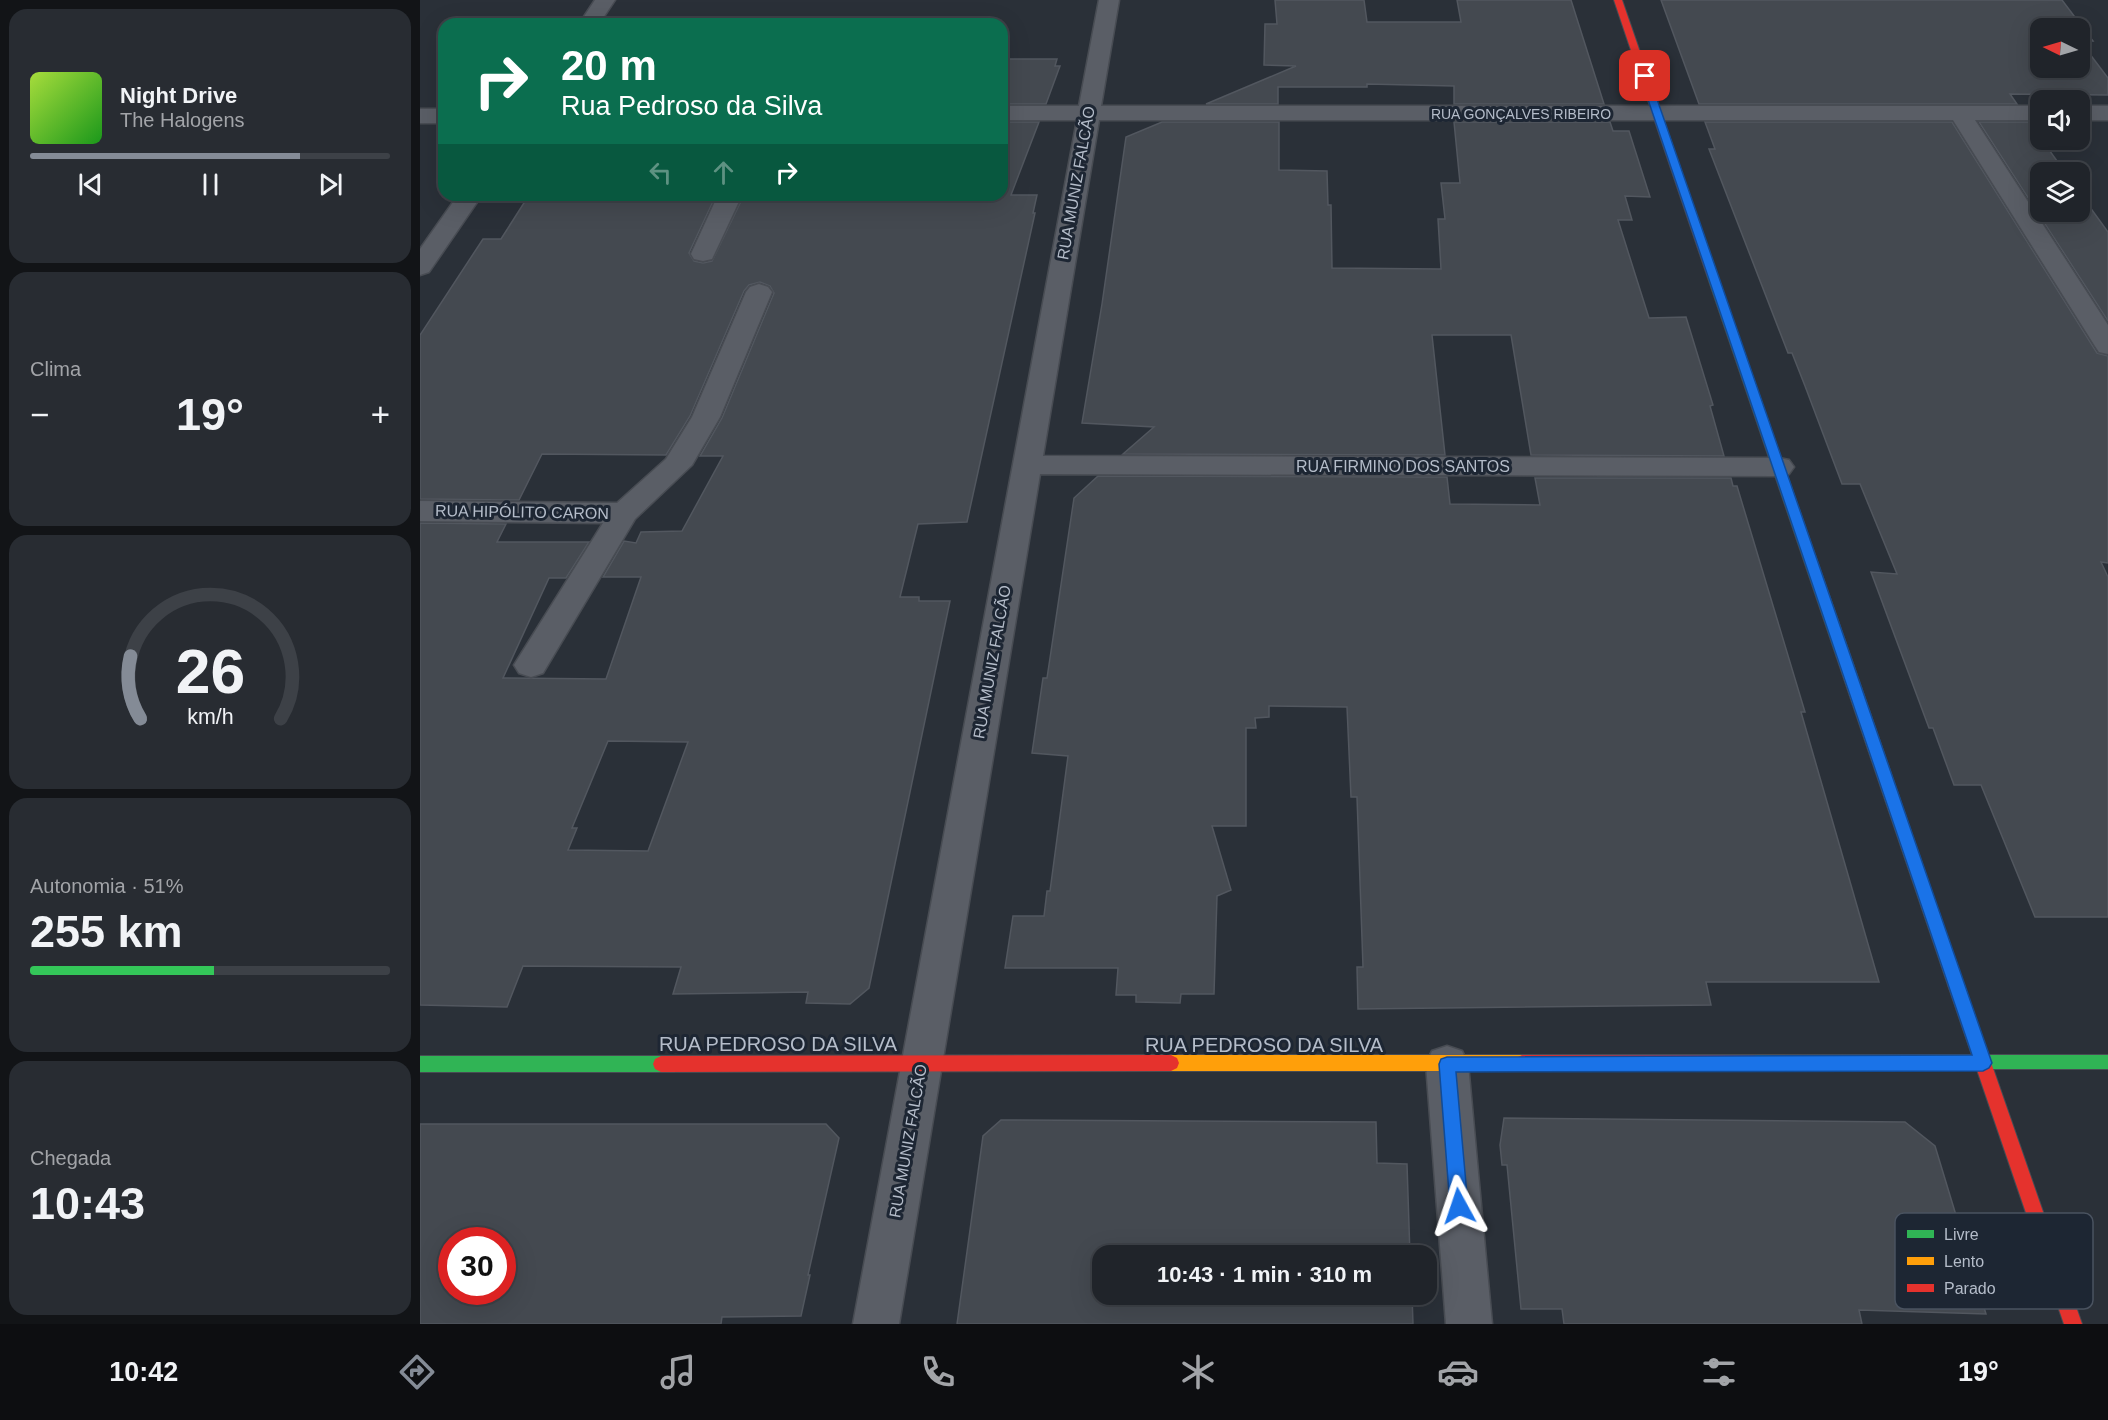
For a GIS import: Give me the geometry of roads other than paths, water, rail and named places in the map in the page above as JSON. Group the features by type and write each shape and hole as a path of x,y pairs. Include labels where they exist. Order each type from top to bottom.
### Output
{"street":[{"path":"593,18 605,0"},
{"name":"RUA MUNIZ FALCÃO","path":"876,1324 1109,0"},
{"path":"1618,0 2035,1213"},
{"path":"1960,112 2108,346"},
{"name":"RUA GONÇALVES RIBEIRO","path":"1008,113 2030,113"},
{"path":"2090,113 2108,113"},
{"path":"420,116 438,116"},
{"path":"420,267 466,201"},
{"path":"704,254 727,201"},
{"name":"RUA HIPÓLITO CARON","path":"531,665 624,513 677,465 706,417 759,292"},
{"name":"RUA FIRMINO DOS SANTOS","path":"1027,465 1779,467"},
{"name":"RUA HIPÓLITO CARON","path":"420,511 624,513"},
{"name":"RUA PEDROSO DA SILVA","path":"420,1064 2108,1062"},
{"path":"1447,1064 1469,1324"},
{"path":"2068,1309 2073,1324"}]}
